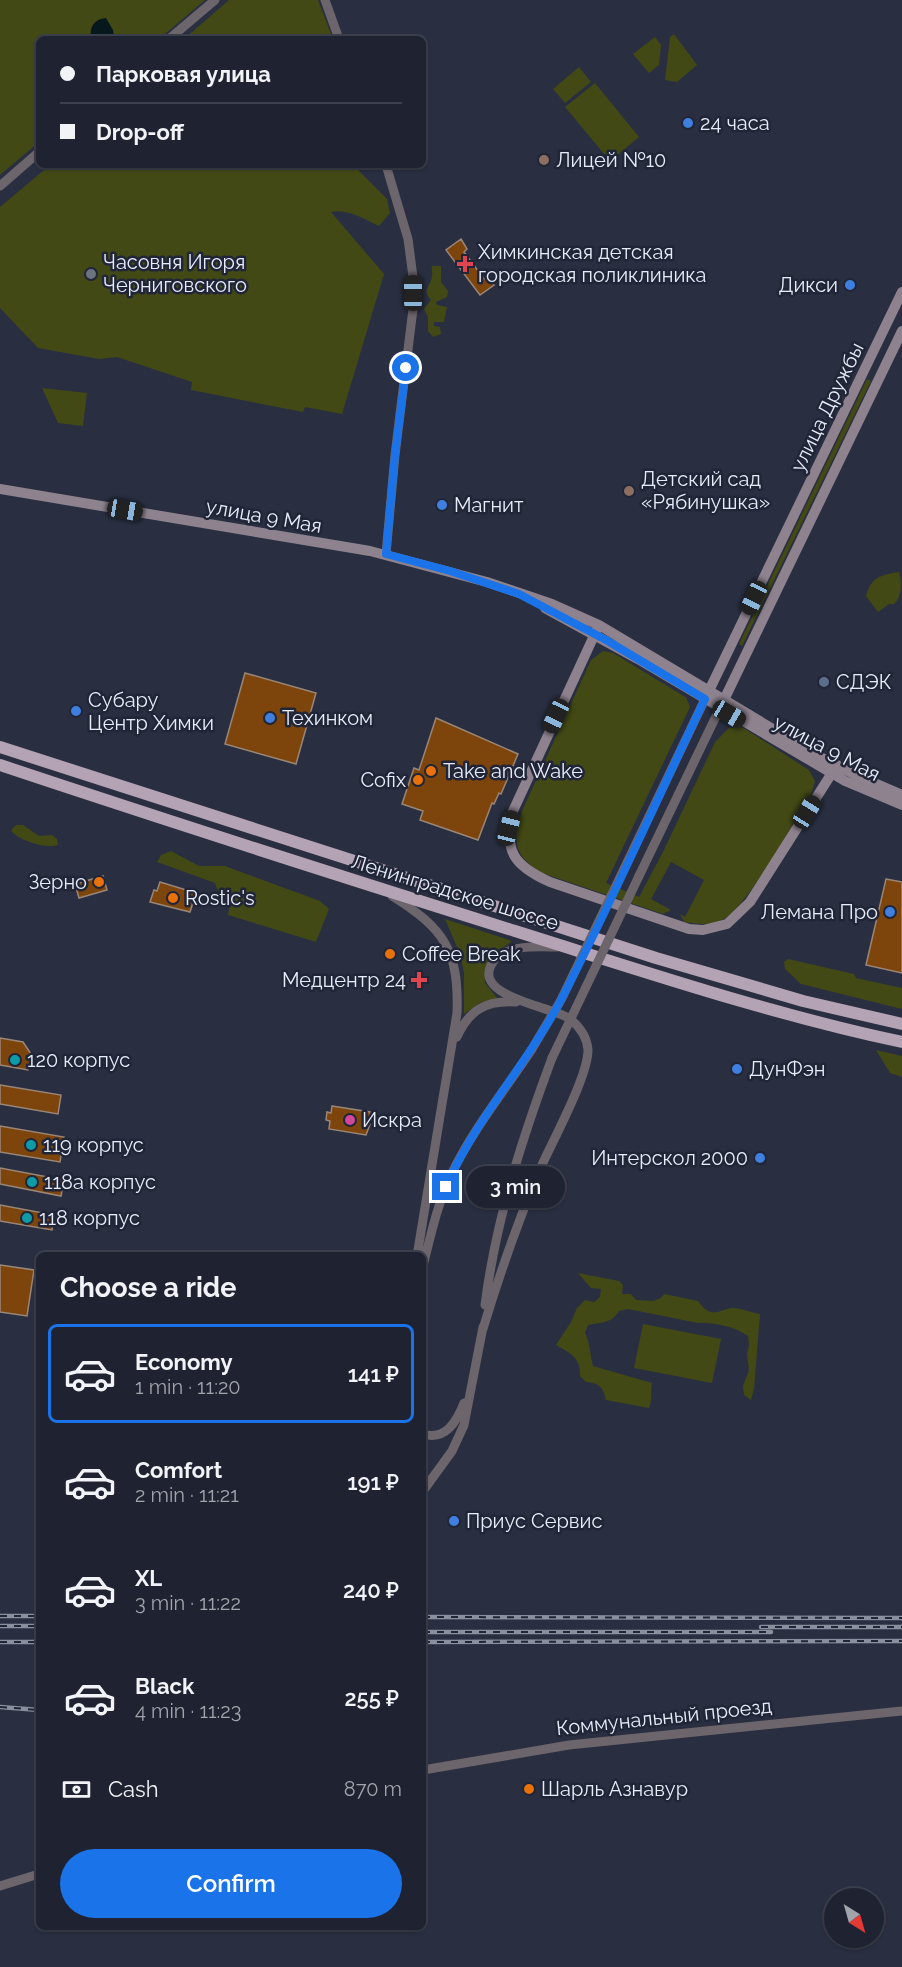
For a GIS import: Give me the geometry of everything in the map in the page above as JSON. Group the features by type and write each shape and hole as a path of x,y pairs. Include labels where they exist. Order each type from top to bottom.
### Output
{"highway":[{"name":"Ленинградское шоссе","path":"0,747 656,958 803,1001 902,1024"},
{"name":"Ленинградское шоссе","path":"0,765 256,850 734,1000 902,1042"}],"main road":[{"name":"улица Дружбы","path":"707,695 902,292"},
{"name":"улица Дружбы","path":"722,704 902,331"},
{"name":"улица 9 Мая","path":"0,489 386,554 450,571 552,604 834,769 902,805"},
{"path":"597,630 513,811 509,828 513,854 531,874 689,929 715,928 735,918 750,902 834,769"},
{"name":"улица 9 Мая","path":"834,769 902,795"}],"street":[{"path":"173,36 215,0"},
{"path":"325,0 338,36"},
{"path":"0,186 36,155"},
{"path":"386,554 396,443 413,309 413,277 408,239 387,168"},
{"path":"426,1255 441,1201 452,1173 561,1000 707,695"},
{"path":"426,1487 458,1439 464,1425 482,1332 498,1225 516,1160 552,1058 722,704"},
{"path":"380,888 430,923 451,953 458,983 452,1048 418,1252"},
{"path":"482,1332 501,1270 536,1178 586,1063 586,1041 573,1021 557,1012 522,1002 503,993 492,983 490,969 496,958 515,949 568,947"},
{"path":"452,1048 466,1019 479,1008 495,1002 522,1002"},
{"path":"426,1434 441,1435 453,1426 474,1378"},
{"name":"Коммунальный проезд","path":"426,1767 569,1745 902,1710"},
{"path":"0,1886 36,1876"}],"green space":[{"path":"0,0 205,0 163,36 36,36 36,145 0,175"},
{"path":"229,0 318,0 332,36 187,36"},
{"path":"674,34 697,65 677,82 665,80 670,37"},
{"path":"655,37 661,45 659,65 649,73 633,54"},
{"path":"579,67 591,82 565,103 553,89"},
{"path":"595,83 639,137 610,161 565,107"},
{"path":"46,168 356,168 387,199 390,213 379,226 350,213 331,212 384,274 342,414 305,407 303,412 191,390 192,382 117,357 99,359 38,348 0,308 0,207"},
{"path":"432,266 441,266 441,282 448,291 447,297 436,302 437,305 447,307 444,322 434,322 434,326 440,327 441,334 433,337 428,331 428,317 424,309 431,300 427,290 431,280"},
{"path":"867,379 871,381 742,646 739,644"},
{"path":"42,388 87,393 83,426 58,423"},
{"path":"899,572 901,585 897,601 878,612 866,596 868,590 878,578"},
{"path":"603,651 613,653 686,697 690,707 606,883 639,897 715,742 729,728 742,727 809,770 815,781 811,795 758,881 734,911 724,919 704,924 684,922 680,914 685,917 704,880 671,862 651,899 671,910 663,914 542,873 521,854 517,831 522,811 591,660"},
{"path":"16,825 23,825 39,836 52,835 57,839 58,845 41,845 21,838 12,832"},
{"path":"171,851 199,866 225,866 320,901 329,909 316,942 228,915 230,903 217,889 215,883 157,862 161,855"},
{"path":"445,919 512,941 492,958 486,969 485,983 498,999 480,1003 464,1014 464,973 460,954"},
{"path":"788,959 902,988 902,1009 801,984 785,969 784,962"},
{"path":"876,1050 902,1056 902,1077 890,1073"},
{"path":"578,1273 619,1281 623,1285 622,1294 631,1294 636,1300 653,1301 664,1294 698,1301 710,1312 734,1308 760,1314 754,1389 751,1400 744,1395 743,1386 749,1370 748,1336 724,1326 628,1309 619,1311 602,1323 588,1325 585,1333 593,1366 652,1383 650,1405 649,1408 606,1400 600,1386 586,1382 580,1376 577,1360 556,1345 577,1308 585,1300 594,1302 600,1297 601,1289 591,1288"},
{"path":"643,1324 721,1339 712,1383 634,1368"}],"shaded area":[{"path":"106,18 114,36 91,36 93,24"}],"building":[{"name":"Химкинская детская городская поликлиника","path":"461,239 467,249 464,252 484,279 488,276 494,285 480,295 446,250"},
{"name":"Техинком","path":"245,673 316,693 296,764 225,744"},
{"path":"436,718 518,754 501,794 499,793 494,804 492,803 478,840 420,820 423,811 402,804 414,768 419,770"},
{"path":"103,876 107,890 79,898 75,884"},
{"name":"Лемана Про","path":"886,879 902,882 902,973 866,965"},
{"name":"Rostic's","path":"160,882 196,893 190,912 150,902"},
{"name":"120 корпус","path":"0,1038 23,1042 31,1054 28,1070 0,1065"},
{"name":"119 корпус","path":"0,1085 61,1095 58,1114 0,1104"},
{"name":"Искра","path":"332,1106 370,1112 369,1119 372,1119 366,1135 329,1129 330,1121 326,1120 327,1112 331,1113"},
{"name":"119 корпус","path":"0,1126 64,1137 60,1162 0,1152"},
{"name":"118а корпус","path":"0,1168 64,1180 61,1196 0,1184"},
{"name":"118 корпус","path":"0,1205 54,1215 52,1230 0,1221"},
{"path":"0,1265 34,1270 27,1316 0,1312"}],"railway":[{"path":"0,1616 36,1616"},
{"path":"426,1617 902,1618"},
{"path":"0,1626 36,1626"},
{"path":"761,1627 902,1627"},
{"path":"426,1632 771,1632"},
{"path":"426,1642 902,1641"},
{"path":"0,1642 36,1642"},
{"path":"0,1707 36,1710"}],"place":[{"name":"24 часа","path":"688,123"},
{"name":"Лицей №10","path":"544,160"},
{"name":"Химкинская детская городская поликлиника","path":"465,264"},
{"name":"Часовня Игоря Черниговского","path":"91,274"},
{"name":"Дикси","path":"850,285"},
{"name":"Детский сад «Рябинушка»","path":"629,491"},
{"name":"Магнит","path":"442,505"},
{"name":"СДЭК","path":"824,682"},
{"name":"Субару Центр Химки","path":"76,711"},
{"name":"Техинком","path":"270,718"},
{"name":"Take and Wake","path":"431,771"},
{"name":"Cofix","path":"418,780"},
{"name":"Зерно","path":"99,882"},
{"name":"Rostic's","path":"173,898"},
{"name":"Лемана Про","path":"890,912"},
{"name":"Coffee Break","path":"390,954"},
{"name":"Медцентр 24","path":"419,980"},
{"name":"120 корпус","path":"15,1060"},
{"name":"ДунФэн","path":"737,1069"},
{"name":"Искра","path":"350,1120"},
{"name":"119 корпус","path":"31,1145"},
{"name":"Интерскол 2000","path":"760,1158"},
{"name":"118а корпус","path":"32,1182"},
{"name":"118 корпус","path":"27,1218"},
{"name":"Приус Сервис","path":"454,1521"},
{"name":"Шарль Азнавур","path":"529,1789"}],"route":[{"path":"406,368 386,554 487,582 519,594 606,640 705,699 561,1000 545,1029 465,1148 446,1187"}]}
